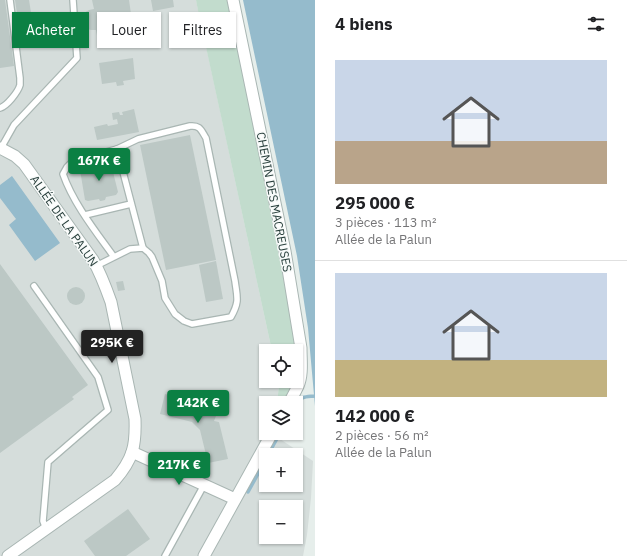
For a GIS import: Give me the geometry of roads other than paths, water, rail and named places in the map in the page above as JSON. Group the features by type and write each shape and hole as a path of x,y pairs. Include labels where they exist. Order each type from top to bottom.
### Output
{"street":[{"name":"CHEMIN DES MACREUSES","path":"233,0 285,251 301,348 301,374 298,385 292,396"},
{"name":"ALLÉE DE LA PALUN","path":"0,148 15,156 24,164 96,266 106,286 111,302 133,411 135,431 135,442 128,462 115,480 8,556"},
{"path":"204,556 268,440"},
{"path":"132,452 235,499"}],"lane":[{"path":"0,108 4,107 18,90 20,85 10,0"},
{"path":"0,148 14,126 77,58 73,0"},
{"path":"114,257 85,215 67,185 63,174 67,167 73,161 117,149 138,138 190,126 201,128 206,138 235,281 238,300 235,309 231,316 192,324 184,321 175,314 165,298 162,281 152,257 143,248 117,149"},
{"path":"85,215 131,204"},
{"path":"96,266 130,249 143,248"},
{"path":"34,286 98,378 108,410 48,462 43,521 46,529"},
{"path":"165,556 204,485"}],"water":[{"path":"243,0 315,0 315,406 308,328 297,256"},
{"path":"12,176 60,243 35,261 9,225 16,219 0,198 0,185"}],"waterway":[{"path":"303,398 315,396"},
{"path":"272,448 276,440"},
{"path":"248,492 259,472"}]}
